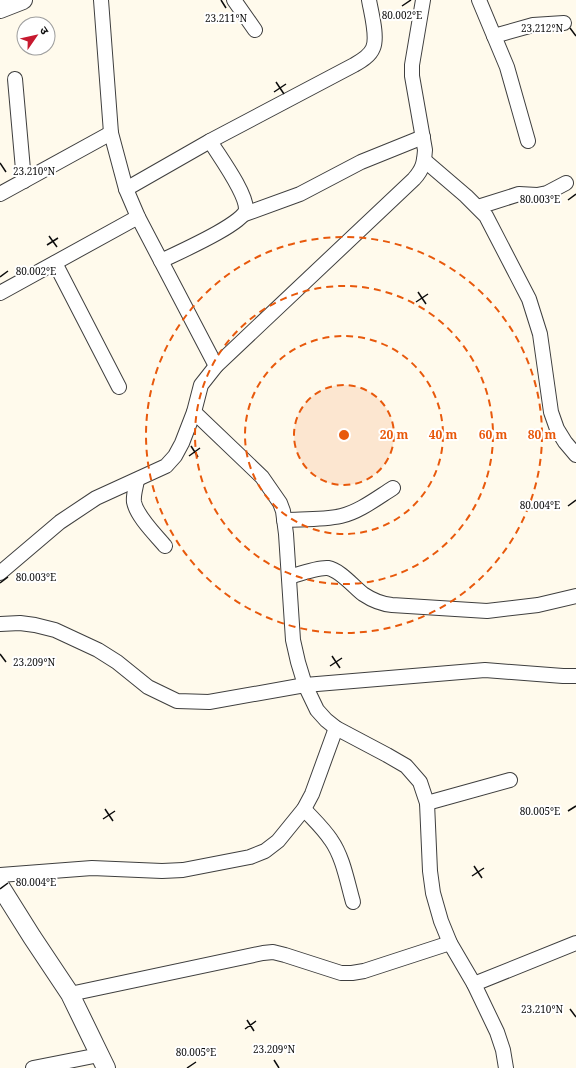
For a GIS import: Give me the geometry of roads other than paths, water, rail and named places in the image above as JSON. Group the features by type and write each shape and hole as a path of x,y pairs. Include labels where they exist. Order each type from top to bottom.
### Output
{"street":[{"path":"0,9 23,0"},
{"path":"101,0 111,133 126,189 138,217 216,366"},
{"path":"234,0 255,30"},
{"path":"126,189 210,141 354,65 366,57 373,48 375,36 369,0"},
{"path":"0,573 60,522 96,498 166,466 175,456 194,412 202,385 216,366 422,170 425,150 412,76 412,65 424,0"},
{"path":"479,0 507,67 528,141"},
{"path":"494,36 533,25 564,23"},
{"path":"15,79 24,181"},
{"path":"0,194 111,133"},
{"path":"161,261 235,223 245,214 300,194 361,162 423,137"},
{"path":"210,141 228,168 242,194 246,208 245,214"},
{"path":"424,160 478,207 486,216 530,299 540,334 551,412 557,429 565,442 576,455"},
{"path":"478,207 519,194 537,195 547,193 566,183"},
{"path":"0,293 138,217"},
{"path":"55,263 119,387"},
{"path":"194,412 262,477 280,503 284,520 293,640 305,684 317,710 336,728 387,754 406,766 420,782 427,803 430,871 432,886 441,921 450,943 474,984 497,1032 503,1050 506,1068"},
{"path":"137,480 134,500 136,509 165,546"},
{"path":"284,520 331,518 342,516 354,511 393,488"},
{"path":"289,577 322,568 329,568 335,571 363,594 381,604 423,607 492,611 538,605 576,596"},
{"path":"0,624 20,623 55,630 98,650 117,662 148,687 177,701 209,702 305,684 485,670 576,676"},
{"path":"0,875 92,868 162,871 183,870 250,857 268,849 278,841 304,809 312,794 336,728"},
{"path":"427,803 510,780"},
{"path":"304,809 324,829 332,840 338,853 352,902"},
{"path":"0,886 70,994 102,1062 33,1068"},
{"path":"70,994 268,952 285,955 341,973 352,974 450,943"},
{"path":"474,984 576,943"}]}
